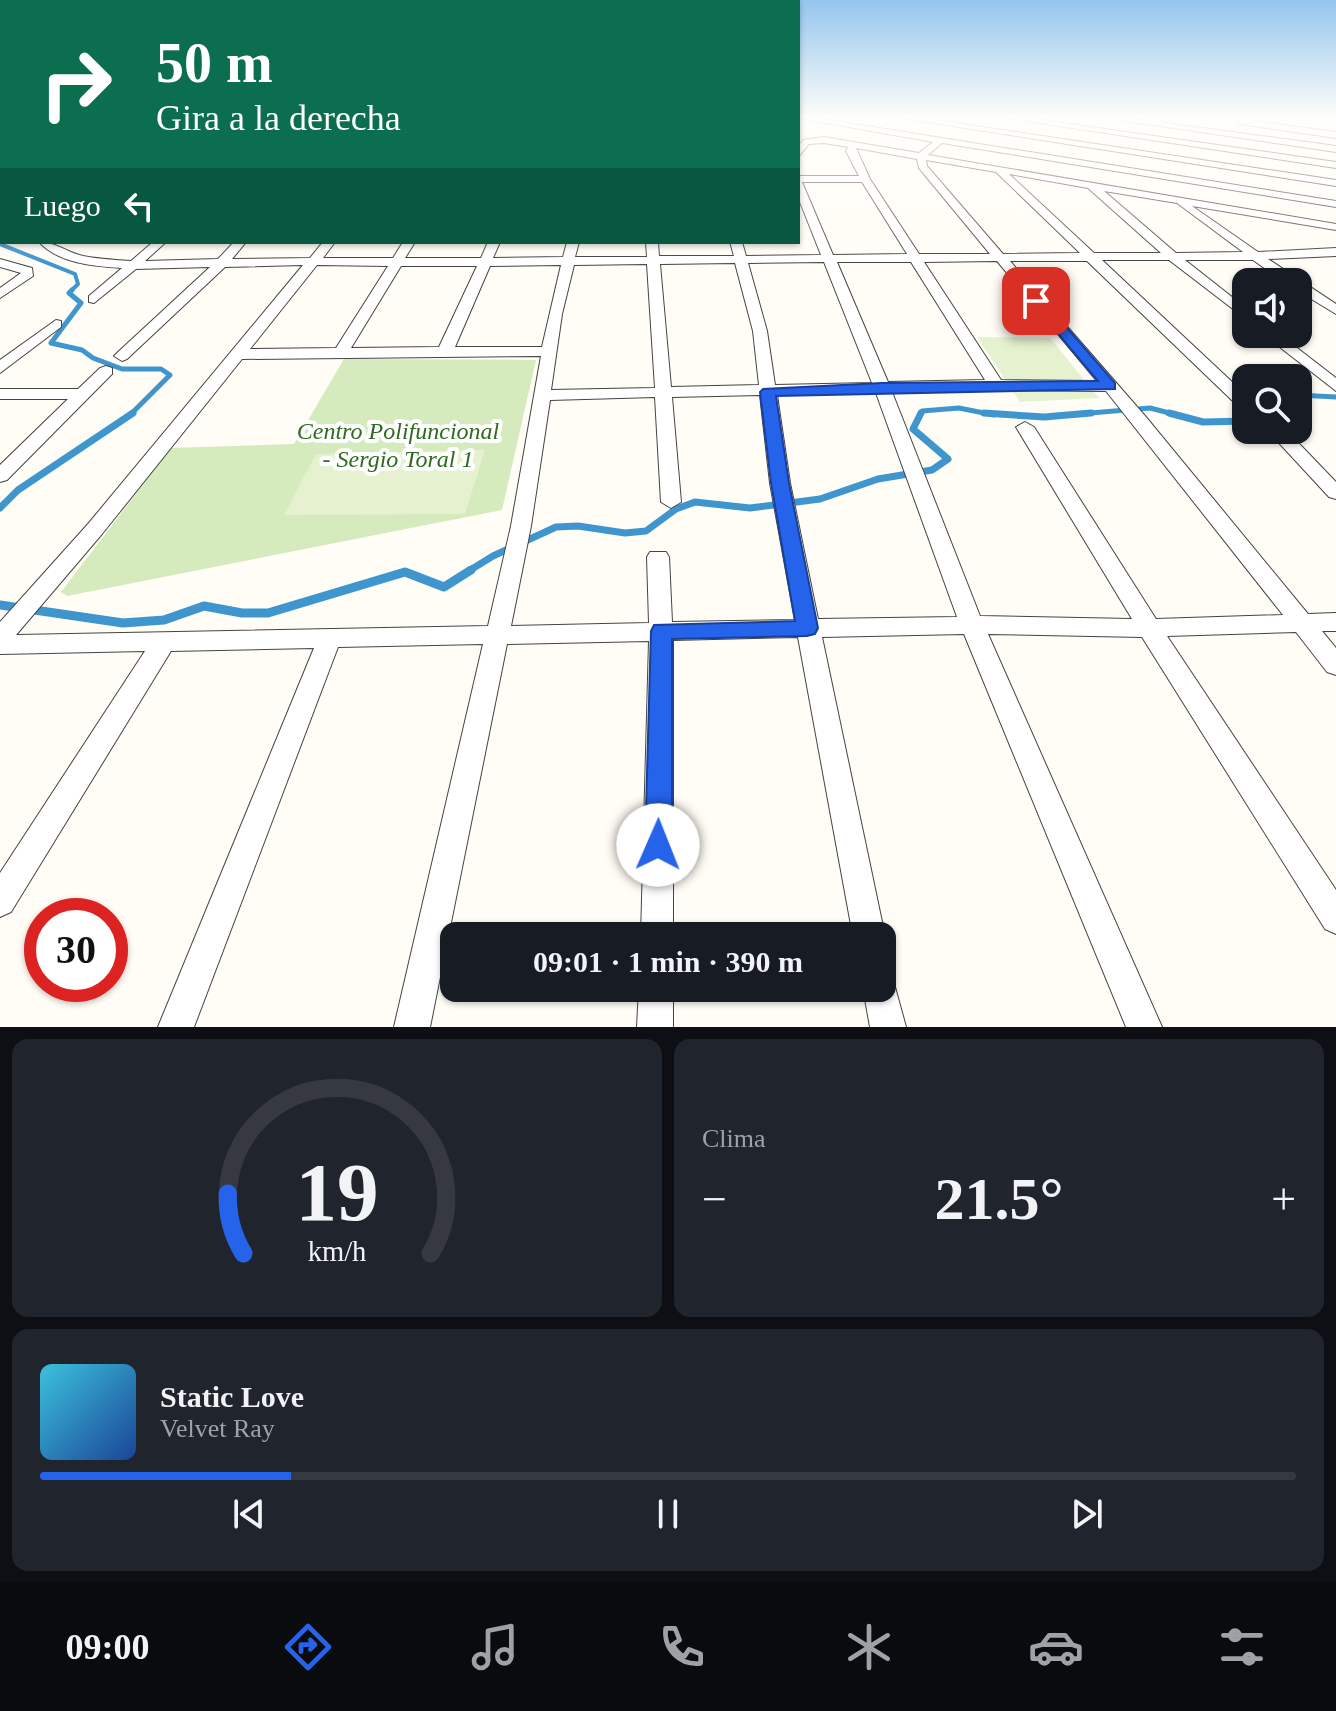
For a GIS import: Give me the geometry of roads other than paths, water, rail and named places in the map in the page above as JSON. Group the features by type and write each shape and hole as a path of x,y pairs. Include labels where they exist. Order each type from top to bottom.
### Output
{"street":[{"path":"858,166 996,385"},
{"path":"922,166 1140,421 1336,665"},
{"path":"976,166 1336,227"},
{"path":"1105,166 1336,204"},
{"path":"1196,166 1202,181"},
{"path":"1221,166 1336,183"},
{"path":"999,170 1232,391"},
{"path":"800,181 865,179"},
{"path":"1090,184 1232,304"},
{"path":"800,186 826,258 882,387 972,625 1144,1027"},
{"path":"1177,200 1272,268"},
{"path":"1282,218 1335,253"},
{"path":"47,244 58,253 77,259 132,264 314,260 486,262 1089,258 1335,253"},
{"path":"94,299 157,244"},
{"path":"122,356 238,244"},
{"path":"2,639 327,244"},
{"path":"341,353 408,244"},
{"path":"445,352 493,244"},
{"path":"412,1027 521,526 548,351 572,244"},
{"path":"652,244 671,502"},
{"path":"736,244 760,331 780,483 866,922"},
{"path":"0,263 27,271 27,276 0,294"},
{"path":"1312,294 1336,310"},
{"path":"0,368 56,324"},
{"path":"1288,348 1336,386"},
{"path":"235,354 548,351"},
{"path":"0,476 106,371"},
{"path":"541,395 996,385 1110,386"},
{"path":"0,394 84,394"},
{"path":"1025,427 1149,628 1336,918"},
{"path":"1289,444 1336,493"},
{"path":"657,922 661,631 658,557"},
{"path":"2,639 329,640 972,625 1149,628 1336,622"},
{"path":"0,901 165,640"},
{"path":"176,1027 329,640"},
{"path":"655,1027 656,1002"},
{"path":"883,1002 888,1027"}],"waterway":[{"path":"0,244 75,274 78,284 69,293 81,303 51,343 82,350 93,358 122,369 161,369 170,375 130,415"},
{"path":"1312,396 1336,397"},
{"path":"467,572 493,556 556,527 578,526 625,533 646,531 676,509 695,502 750,508 820,499 878,479 932,470 948,459 913,429 922,411 959,408 984,413"},
{"path":"1067,415 1150,408 1177,415"},
{"path":"0,508 18,490 133,413"},
{"path":"984,413 1044,417 1091,413"},
{"path":"984,413 994,415"},
{"path":"1169,413 1203,422 1232,421"},
{"path":"0,605 123,623 164,620 204,606 242,613 268,613 405,572 444,587 471,570"}],"park label":[{"name":"Centro Polifuncional - Sergio Toral 1","path":"398,445"}]}
